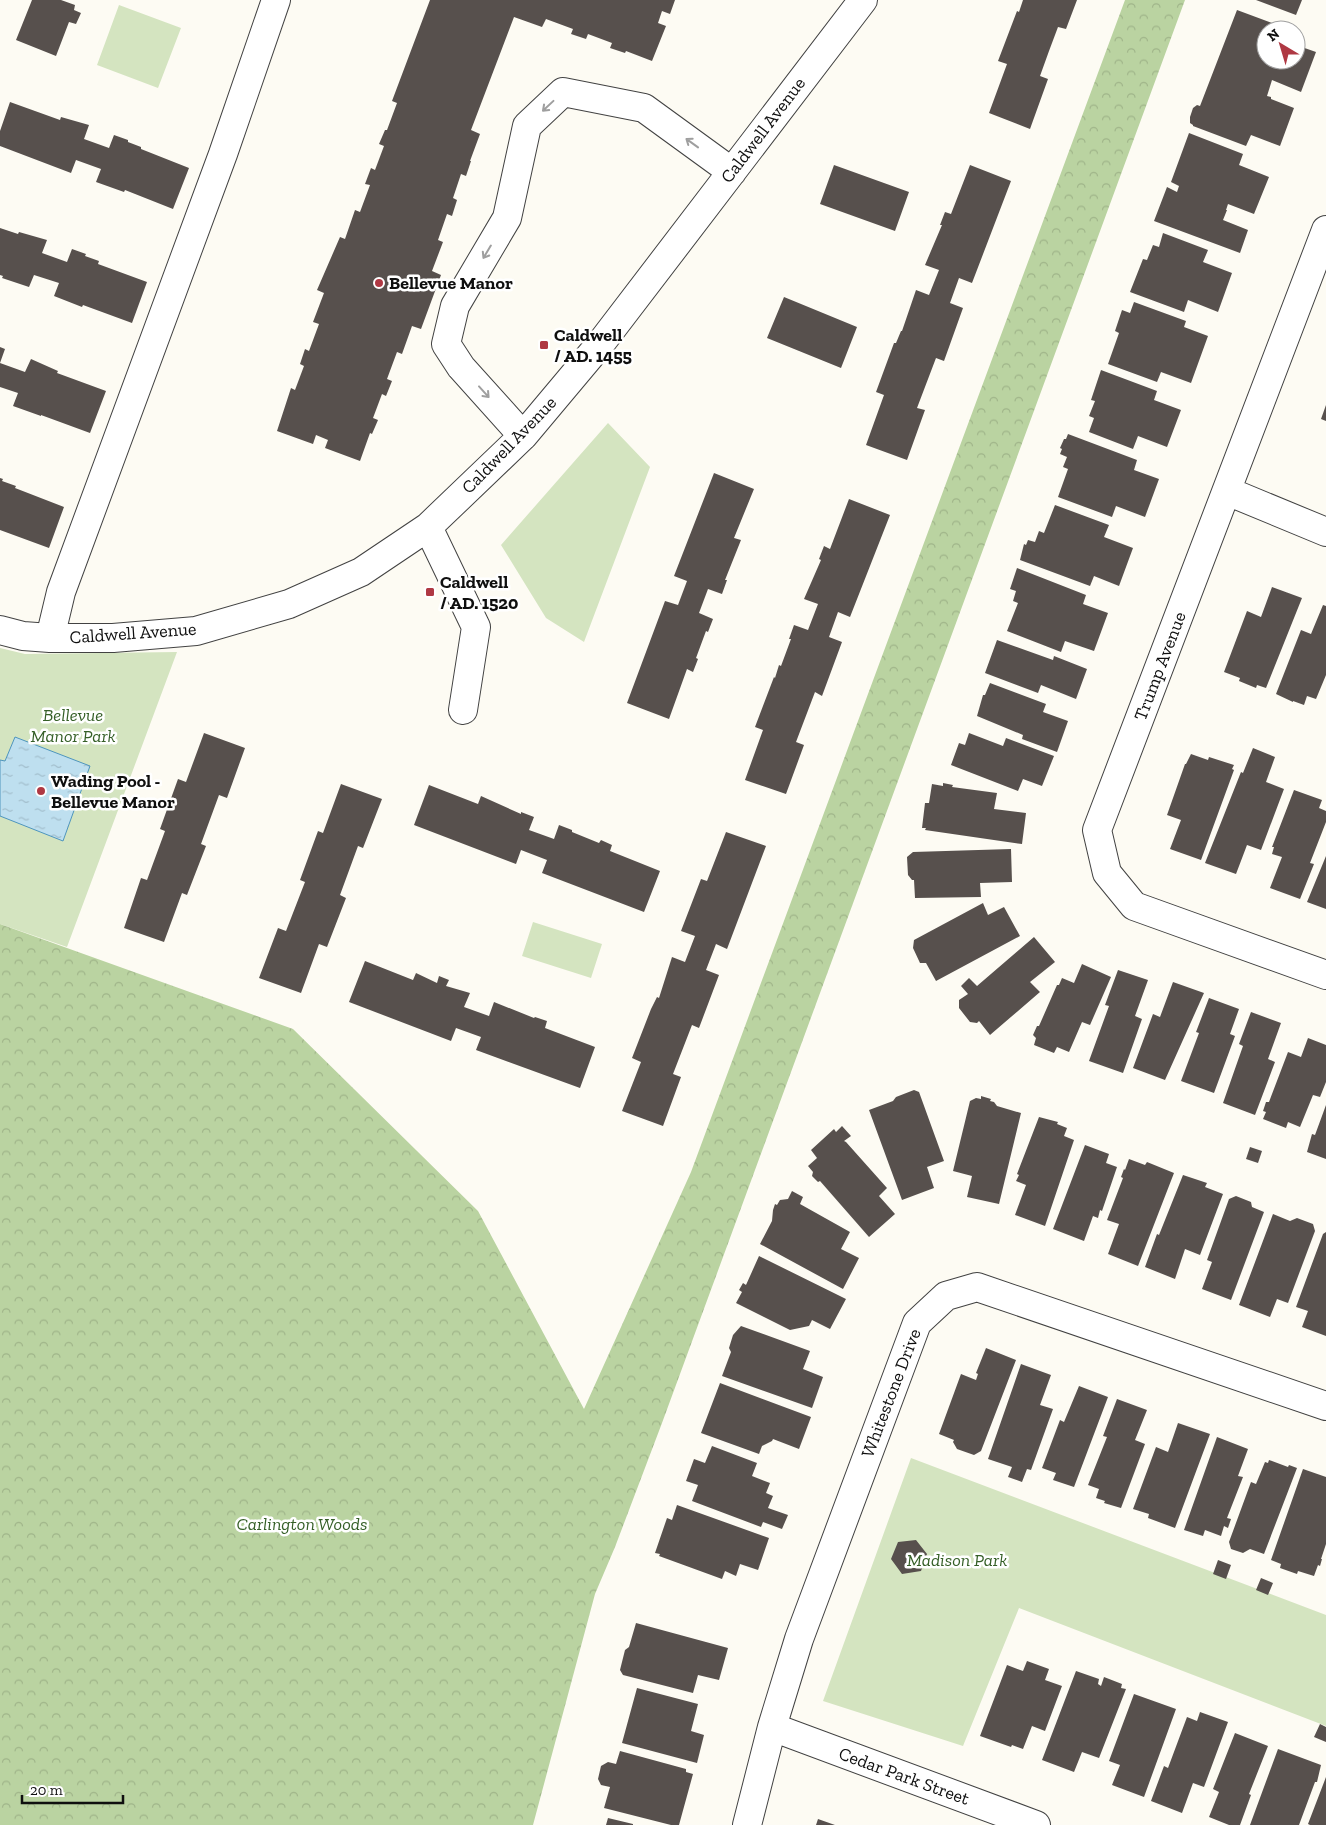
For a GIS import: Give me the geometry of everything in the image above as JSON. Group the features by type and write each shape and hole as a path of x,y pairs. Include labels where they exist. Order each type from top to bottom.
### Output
{"street":[{"path":"50,638 61,592 220,162 276,0"},
{"name":"Caldwell Avenue","path":"0,630 23,636 50,638 113,638 196,631 289,604 361,572 428,526 523,436 601,344 863,0"},
{"path":"523,436 462,367 446,344 455,306 506,218 527,126 563,92 644,108 732,172"},
{"name":"Trump Avenue","path":"1326,230 1098,830 1107,873 1134,906 1326,975"},
{"path":"1227,491 1326,532"},
{"path":"428,526 476,627 463,710"},
{"name":"Whitestone Drive","path":"746,1825 798,1639 917,1323 946,1296 977,1287 1326,1406"},
{"name":"Cedar Park Street","path":"772,1727 1036,1825"}],"green space":[{"name":"Carlington Woods","path":"1125,0 1185,0 662,1423 595,1594 533,1825 0,1825 0,924 293,1029 478,1211 584,1409 691,1172"},
{"path":"119,5 181,28 158,88 97,65"},
{"path":"608,423 650,467 584,642 546,618 501,545"},
{"name":"Bellevue Manor Park","path":"0,648 25,654 177,652 67,947 0,924"},
{"path":"533,922 602,944 591,978 522,956"},
{"name":"Madison Park","path":"911,1458 1326,1615 1326,1726 1019,1608 963,1746 823,1701"}],"water":[{"name":"Wading Pool - Bellevue Manor","path":"15,737 90,766 63,841 0,816 0,760 5,761"}],"building":[{"path":"32,0 61,0 75,5 74,10 81,13 76,24 69,22 56,56 16,40"},
{"name":"Bellevue Manor","path":"430,0 675,0 670,14 662,11 658,23 666,26 652,61 626,51 625,53 610,48 612,43 588,34 586,39 571,34 573,29 546,19 542,27 514,17 471,130 480,134 466,176 461,174 453,198 457,200 452,216 447,214 438,240 443,242 432,271 441,275 421,329 412,326 402,354 397,352 387,379 392,381 386,396 382,394 373,418 378,420 372,434 370,433 360,461 325,448 328,440 316,435 313,444 277,431 291,388 295,390 304,366 300,364 305,349 309,351 319,324 313,322 324,293 317,290 340,237 345,239 355,210 360,212 370,185 365,184 371,168 375,170 384,146 379,144 385,130 387,130 397,103 392,101"},
{"path":"1023,0 1077,0 1066,29 1058,27 1049,51 1040,76 1048,79 1030,129 989,113 1007,64 998,61"},
{"path":"1256,0 1302,0 1296,15"},
{"path":"1237,10 1264,20 1256,20 1256,70 1306,70 1306,48 1316,52 1301,92 1272,80 1267,96 1294,108 1280,146 1251,135 1246,146 1193,126 1190,123 1190,117 1193,108 1197,105 1200,106"},
{"path":"10,102 60,120 61,117 89,125 84,139 109,148 114,135 128,140 128,142 141,147 141,149 189,168 173,209 125,190 124,192 96,182 101,169 76,160 71,173 0,146 0,131"},
{"path":"1189,133 1243,154 1239,165 1269,177 1254,214 1228,204 1223,220 1248,230 1240,253 1154,221 1167,187 1177,192 1179,186 1171,182"},
{"path":"834,165 909,192 895,231 820,204"},
{"path":"970,165 1011,181 972,283 959,278 950,303 963,308 944,361 936,358 917,408 925,410 907,460 866,445 884,395 876,392 894,343 896,343 902,331 916,290 929,295 939,270 925,265 942,225 940,225 945,212 951,214"},
{"path":"0,228 47,240 42,253 67,262 72,249 99,261 98,264 147,282 132,323 54,296 59,283 34,275 29,287 2,278 3,276 0,275"},
{"path":"1163,233 1208,250 1203,262 1232,273 1218,312 1188,300 1184,312 1130,292 1143,259 1147,260 1153,245 1159,247"},
{"path":"784,297 857,327 841,368 767,338"},
{"path":"1134,302 1186,321 1184,327 1208,336 1191,383 1161,372 1157,382 1108,364 1119,333 1115,331 1122,310 1130,313"},
{"path":"0,347 5,349 0,363"},
{"path":"31,359 58,371 57,373 106,391 90,433 13,406 18,393 0,387 0,363 25,372"},
{"path":"1101,370 1157,391 1154,400 1181,410 1167,447 1138,436 1133,449 1089,432 1094,418 1089,416 1095,401 1091,400"},
{"path":"1326,405 1326,421 1321,419"},
{"path":"1068,434 1137,460 1134,470 1159,479 1145,517 1116,506 1112,517 1058,497 1068,469 1063,467 1067,457 1060,454 1062,449 1060,448"},
{"path":"714,473 754,489 734,538 741,540 725,580 727,580 722,594 708,589 699,613 713,619 708,632 706,631 693,672 687,669 669,719 627,703 665,601 678,605 687,581 674,576"},
{"path":"0,478 3,479 2,481 16,486 15,488 64,507 49,548 0,530"},
{"path":"849,499 890,515 850,617 838,612 829,637 842,642 822,696 815,692 796,742 804,745 786,794 745,780 763,730 755,727 779,665 781,666 794,625 808,630 818,604 804,599 821,560 819,559 824,546 830,549"},
{"path":"1055,505 1109,525 1104,537 1133,548 1119,586 1094,576 1090,586 1020,560 1024,544 1026,545 1028,540 1035,542 1039,531 1044,533"},
{"path":"1017,568 1086,595 1083,604 1108,613 1094,651 1065,641 1061,652 1007,631 1018,603 1013,601 1016,591 1010,589"},
{"path":"1272,587 1302,598 1266,688 1257,685 1256,688 1239,681 1240,678 1224,672 1247,611 1261,617"},
{"path":"1323,605 1326,606 1326,675 1316,699 1307,696 1304,705 1276,694 1301,630 1311,634"},
{"path":"997,640 1053,660 1054,656 1087,669 1076,699 1041,685 1038,693 985,673"},
{"path":"990,683 1046,704 1043,712 1068,721 1057,752 1022,739 1023,735 977,716 983,695 985,695"},
{"path":"204,733 245,748 227,798 219,795 201,844 206,846 187,895 182,893 164,942 124,928 141,878 147,880 165,831 160,829 178,779 186,782"},
{"path":"969,733 1003,746 1006,738 1054,756 1042,786 1023,779 1018,791 951,765 959,743 965,745"},
{"path":"1253,748 1275,757 1266,782 1284,789 1261,850 1247,845 1236,874 1205,863 1241,772 1243,773"},
{"path":"1191,754 1208,760 1209,757 1234,765 1232,769 1234,770 1201,860 1170,849 1181,820 1167,815 1185,764"},
{"path":"943,783 953,785 952,787 997,793 994,809 1026,813 1022,844 925,830 926,828 922,828 925,803 929,803 932,784 943,786"},
{"path":"341,784 382,799 363,848 358,846 340,895 346,898 327,947 319,944 301,993 259,978 278,928 286,931 305,882 300,880 318,831 323,833"},
{"path":"429,785 478,804 481,796 521,814 521,812 534,817 529,830 554,839 559,825 599,843 601,840 612,845 610,851 660,871 644,912 542,873 547,860 521,850 516,864 414,825"},
{"path":"1294,790 1322,800 1319,808 1326,811 1326,822 1310,863 1314,864 1300,899 1270,888 1282,857 1272,854 1274,847 1272,847"},
{"path":"726,832 766,846 727,949 716,944 706,970 719,975 699,1028 692,1025 673,1074 681,1077 663,1126 622,1111 641,1062 632,1058 651,1009 657,997 659,998 672,957 685,962 695,936 681,931 701,879 707,881"},
{"path":"1011,849 1012,882 980,883 981,897 915,898 914,880 908,875 907,857 913,852"},
{"path":"1326,856 1326,909 1307,902"},
{"path":"983,903 988,915 1004,907 1020,936 936,981 926,963 920,963 913,948 914,940"},
{"path":"1034,937 1055,962 1030,982 1040,992 990,1035 979,1021 977,1023 970,1022 959,1008 959,1000 968,994 961,986 969,978 977,986"},
{"path":"365,961 413,980 416,973 437,983 439,976 449,980 446,986 470,993 464,1007 489,1016 494,1002 534,1018 547,1021 545,1028 595,1047 580,1088 476,1050 481,1037 456,1028 451,1041 349,1002"},
{"path":"1082,964 1111,977 1090,1025 1082,1022 1069,1052 1057,1047 1054,1053 1034,1045 1036,1038 1033,1035 1037,1026 1039,1026 1057,985 1059,985 1062,978 1074,983"},
{"path":"1118,970 1148,980 1135,1016 1142,1019 1123,1073 1089,1061 1109,1006 1105,1005"},
{"path":"1173,982 1204,993 1165,1080 1133,1068 1153,1014 1160,1017"},
{"path":"1209,998 1239,1009 1230,1034 1235,1036 1214,1093 1181,1081 1199,1033 1196,1032"},
{"path":"1251,1012 1281,1023 1268,1059 1275,1062 1255,1115 1223,1103 1243,1046 1239,1044"},
{"path":"1308,1038 1326,1045 1326,1082 1320,1097 1313,1095 1300,1127 1288,1122 1286,1128 1263,1119 1266,1112 1263,1111 1266,1102 1269,1102 1288,1052 1301,1057"},
{"path":"914,1090 919,1092 944,1161 927,1167 934,1188 902,1200 869,1110 893,1101 896,1097"},
{"path":"981,1096 991,1099 990,1101 994,1102 997,1106 1021,1113 999,1204 967,1197 972,1176 953,1171 970,1101 976,1098 981,1099"},
{"path":"1326,1105 1326,1159 1307,1152 1312,1134 1315,1135"},
{"path":"1039,1117 1058,1122 1057,1124 1067,1128 1064,1136 1074,1140 1045,1226 1015,1215 1026,1185 1016,1181 1019,1175 1017,1174"},
{"path":"842,1126 851,1136 844,1141 887,1188 879,1196 895,1214 869,1237 820,1181 818,1182 812,1176 813,1172 808,1166 817,1158 811,1150 834,1129 836,1132"},
{"path":"1085,1145 1109,1154 1106,1163 1117,1167 1102,1211 1100,1210 1098,1218 1093,1216 1084,1241 1053,1229"},
{"path":"1250,1147 1262,1151 1258,1163 1246,1159"},
{"path":"1129,1159 1145,1165 1147,1162 1174,1173 1138,1266 1108,1254 1119,1224 1107,1220"},
{"path":"1183,1175 1207,1183 1205,1187 1223,1194 1200,1255 1185,1249 1175,1279 1145,1267 1157,1234 1159,1235"},
{"path":"792,1191 803,1197 800,1204 850,1232 841,1249 859,1258 843,1289 760,1244 772,1221 775,1204 777,1205 780,1200 788,1199"},
{"path":"1236,1196 1251,1202 1252,1207 1264,1212 1231,1300 1202,1289 1212,1262 1207,1260 1229,1199"},
{"path":"1273,1214 1290,1221 1297,1218 1313,1224 1315,1231 1288,1303 1277,1299 1270,1317 1239,1305"},
{"path":"1326,1232 1326,1336 1302,1327 1308,1311 1296,1307 1323,1234"},
{"path":"759,1256 846,1299 830,1329 812,1320 809,1326 790,1330 736,1303 742,1292 739,1290 743,1283 746,1285"},
{"path":"741,1326 810,1351 803,1369 823,1377 812,1408 722,1376 731,1352 729,1348 733,1335"},
{"path":"986,1348 1016,1360 981,1451 974,1455 957,1449 953,1442 954,1440 939,1434 961,1374 976,1380 978,1374 976,1373"},
{"path":"1021,1364 1051,1375 1040,1405 1053,1409 1031,1470 1027,1469 1022,1482 1008,1477 1012,1467 988,1459"},
{"path":"720,1383 811,1417 799,1449 773,1439 762,1446 759,1454 701,1433"},
{"path":"1079,1386 1108,1397 1074,1487 1053,1480 1056,1473 1042,1468 1060,1420 1064,1422"},
{"path":"1117,1399 1147,1410 1135,1440 1145,1444 1121,1508 1104,1503 1105,1501 1096,1498 1099,1489 1088,1485 1107,1437 1103,1436"},
{"path":"1178,1423 1210,1434 1175,1528 1148,1518 1149,1514 1133,1509 1156,1447 1168,1452"},
{"path":"1217,1437 1248,1449 1238,1476 1243,1477 1227,1518 1231,1519 1228,1528 1224,1526 1221,1536 1205,1530 1203,1536 1184,1530"},
{"path":"712,1446 757,1463 752,1476 770,1483 766,1493 773,1496 768,1508 788,1515 782,1529 763,1522 761,1527 692,1501 698,1485 686,1481 694,1459 705,1463"},
{"path":"1269,1460 1288,1467 1289,1465 1297,1468 1264,1554 1250,1549 1243,1553 1231,1549 1229,1542 1251,1482 1256,1484 1265,1462 1268,1463"},
{"path":"1303,1469 1326,1477 1326,1544 1320,1566 1318,1565 1314,1576 1298,1571 1297,1574 1280,1568 1281,1564 1271,1560"},
{"path":"677,1505 769,1538 758,1570 740,1564 736,1576 725,1571 722,1579 655,1553 667,1518 672,1520"},
{"path":"916,1540 927,1554 921,1571 902,1574 891,1559 898,1542"},
{"path":"1218,1560 1231,1565 1226,1579 1213,1574"},
{"path":"1261,1578 1273,1583 1268,1595 1256,1590"},
{"path":"636,1623 728,1648 719,1680 698,1675 693,1693 623,1675 620,1670 625,1650 629,1647"},
{"path":"1027,1661 1049,1669 1045,1680 1062,1686 1045,1731 1032,1726 1023,1749 1012,1745 1011,1747 980,1736 1007,1665 1023,1671"},
{"path":"1076,1671 1099,1679 1098,1684 1101,1686 1104,1677 1122,1684 1121,1688 1126,1689 1099,1758 1082,1752 1074,1772 1042,1760"},
{"path":"637,1688 698,1704 691,1731 704,1735 697,1763 622,1743"},
{"path":"1134,1694 1176,1709 1144,1797 1112,1785 1120,1765 1109,1761"},
{"path":"1200,1712 1228,1722 1204,1787 1193,1783 1182,1813 1151,1801 1164,1766 1168,1768 1187,1717 1197,1721"},
{"path":"1320,1724 1326,1727 1326,1742 1314,1737"},
{"path":"1235,1733 1268,1746 1249,1794 1251,1795 1240,1825 1229,1825 1209,1817 1219,1792 1213,1789"},
{"path":"1278,1749 1321,1765 1317,1782 1315,1782 1299,1825 1250,1825"},
{"path":"620,1751 686,1769 686,1772 693,1774 679,1825 671,1825 604,1808 610,1787 601,1785 598,1779 601,1766 608,1762 616,1764"},
{"path":"1326,1777 1326,1825 1310,1825 1308,1824"},
{"path":"608,1818 633,1824 633,1825 606,1825"},
{"path":"818,1819 835,1825 816,1825"}],"place":[{"name":"Bellevue Manor","path":"379,283"},
{"name":"Caldwell / AD. 1455","path":"544,345"},
{"name":"Caldwell / AD. 1520","path":"430,592"},
{"name":"Wading Pool - Bellevue Manor","path":"41,791"}]}
